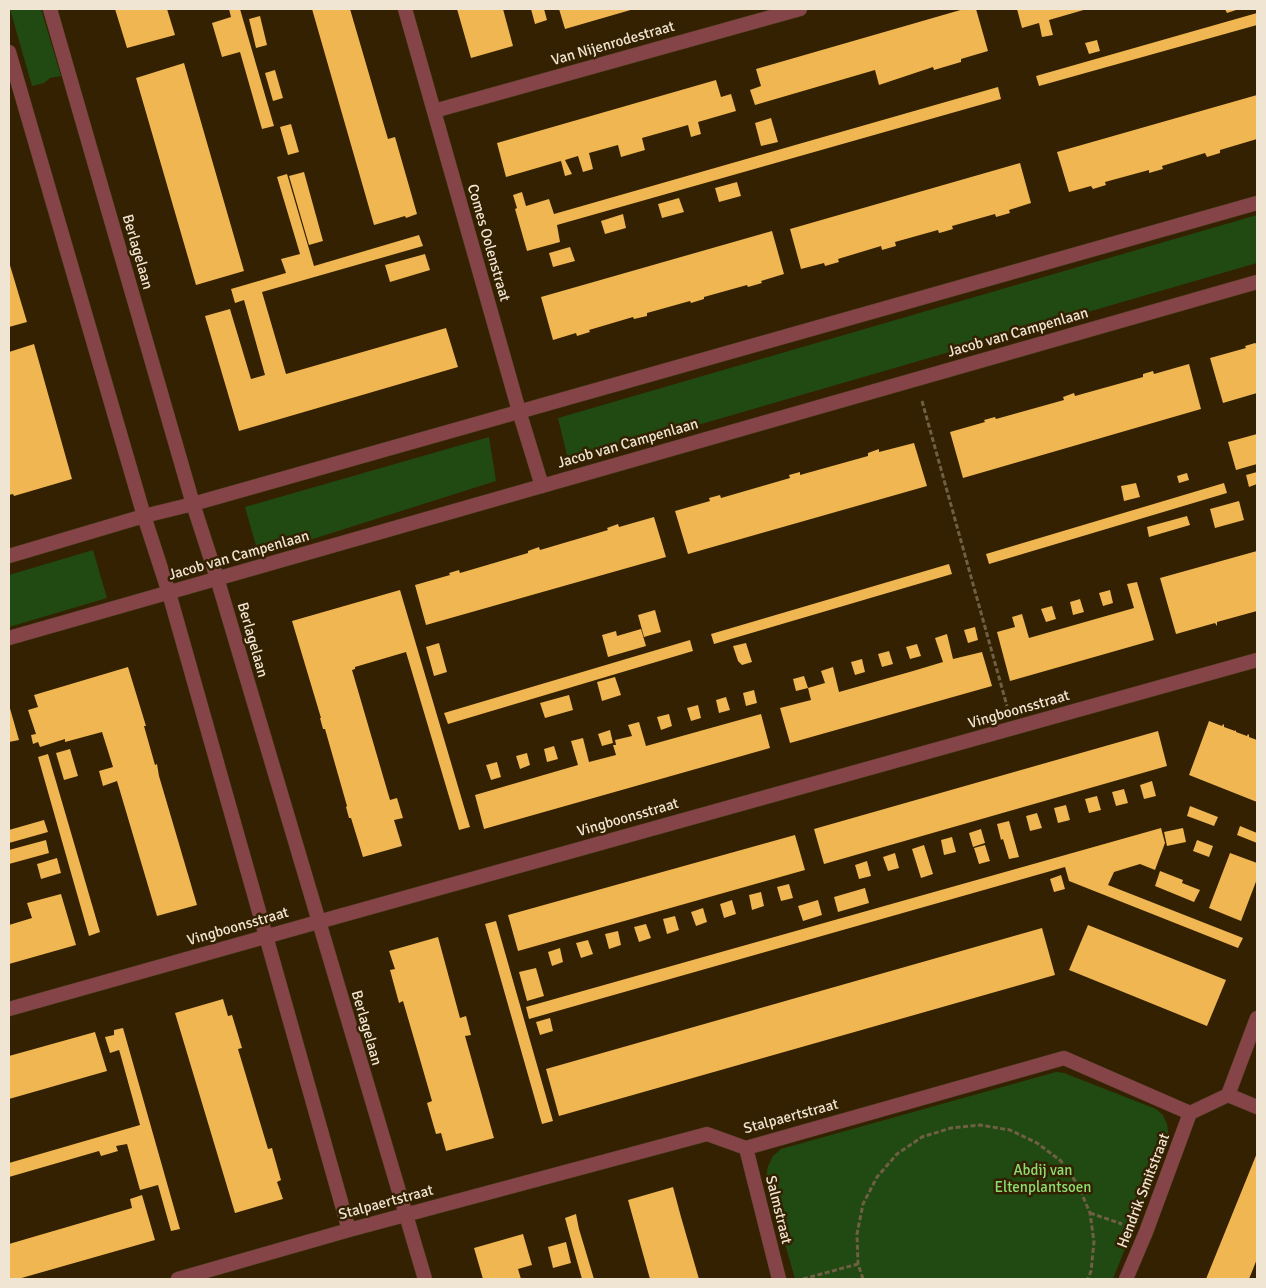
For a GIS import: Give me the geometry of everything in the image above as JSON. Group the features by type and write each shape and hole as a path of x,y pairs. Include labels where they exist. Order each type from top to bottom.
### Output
{"street":[{"name":"Berlagelaan","path":"50,9 193,504 217,578 425,1279"},
{"name":"Comes Oolenstraat","path":"405,9 542,486"},
{"name":"Van Nijenrodestraat","path":"434,111 800,9"},
{"path":"9,52 144,516 169,593 349,1230"},
{"path":"9,556 144,516 193,504 1257,203"},
{"name":"Jacob van Campenlaan","path":"9,638 1257,282"},
{"name":"Vingboonsstraat","path":"9,1009 1257,660"},
{"path":"1190,1113 1228,1095 1257,1018"},
{"name":"Stalpaertstraat","path":"178,1279 349,1230 707,1134 746,1148 1064,1058 1190,1113"},
{"path":"1228,1095 1257,1107"},
{"name":"Hendrik Smitstraat","path":"1126,1279 1146,1232 1190,1113"},
{"name":"Salmstraat","path":"746,1148 779,1279"}],"path":[{"path":"916,379 1013,728"},
{"path":"863,1279 858,1264 857,1234 864,1204 877,1177 897,1154 922,1137 951,1128 980,1125 1010,1130 1037,1143 1061,1161 1078,1185 1090,1213 1094,1242 1091,1271 1088,1279"},
{"path":"1090,1213 1146,1232"},
{"path":"803,1279 858,1264"}],"green space":[{"path":"10,9 41,9 61,76 50,78 44,83 32,86"},
{"path":"1257,215 1257,263 577,460 567,455 558,418"},
{"path":"489,437 496,481 259,556 245,507"},
{"path":"93,550 107,598 9,627 9,575"},
{"name":"Abdij van Eltenplantsoen","path":"1056,1072 1064,1073 1156,1109 1163,1115 1167,1124 1169,1137 1113,1279 795,1279 766,1177 768,1166 773,1156 781,1149"}],"building":[{"path":"115,9 167,9 175,35 127,48"},
{"path":"229,9 240,9 274,126 262,129 240,52 222,57 212,23 231,17"},
{"path":"312,9 350,9 388,139 395,137 417,214 374,225"},
{"path":"457,9 503,9 513,46 471,58"},
{"path":"531,9 544,9 547,20 535,24"},
{"path":"559,9 634,9 565,29"},
{"path":"964,9 976,9 988,51 961,59 961,62 934,70 933,67 879,85 875,70 755,105 750,90 761,86 756,69"},
{"path":"1017,9 1087,9 1049,20 1053,35 1042,37 1039,23 1022,28"},
{"path":"1225,9 1239,9 1227,13"},
{"path":"1257,13 1257,25 1039,86 1036,76"},
{"path":"260,16 267,45 256,48 249,19"},
{"path":"1097,40 1100,51 1089,54 1085,43"},
{"path":"184,63 244,271 196,285 136,78"},
{"path":"275,70 283,98 273,101 265,73"},
{"path":"716,80 721,97 731,94 736,111 698,122 701,134 691,137 688,125 642,138 645,150 621,157 618,145 589,153 593,169 583,172 578,156 565,160 572,174 565,176 561,161 506,177 497,143"},
{"path":"998,87 1001,99 557,225 560,242 527,251 513,195 522,192 526,206 549,199 554,214"},
{"path":"1257,95 1257,139 1220,150 1220,153 1207,157 1205,153 1162,166 1163,169 1149,173 1149,170 1105,182 1106,185 1093,189 1091,186 1069,192 1057,152"},
{"path":"771,118 778,142 761,146 755,123"},
{"path":"291,124 299,152 288,155 280,127"},
{"path":"1020,163 1031,203 1009,210 1010,213 996,217 995,214 952,226 953,229 943,232 939,233 938,230 895,242 896,246 882,250 881,246 838,259 839,262 825,266 824,263 801,269 790,229"},
{"path":"304,172 323,241 309,245 289,176"},
{"path":"287,174 314,266 419,235 423,246 262,292 286,374 446,328 458,367 239,431 205,316 230,309 251,379 265,375 244,300 235,303 231,289 286,273 281,259 300,254 277,177"},
{"path":"737,182 741,196 719,202 715,188"},
{"path":"679,198 684,212 662,218 658,204"},
{"path":"623,214 626,228 605,234 601,221"},
{"path":"772,231 784,274 761,281 762,283 748,287 747,285 704,297 704,299 691,303 690,301 647,313 647,316 634,319 633,317 589,330 590,332 577,336 576,333 553,340 541,297"},
{"path":"570,247 575,261 553,267 549,253"},
{"path":"425,254 430,270 390,282 385,265"},
{"path":"9,262 27,322 9,327"},
{"path":"34,344 72,479 14,496 13,494 9,495 9,352"},
{"path":"1257,344 1257,393 1223,403 1210,358 1246,348 1245,346"},
{"path":"1189,364 1201,409 963,478 950,432 985,422 984,420 995,417 996,419 1064,400 1063,397 1074,393 1075,396 1143,377 1143,374 1153,371 1154,374"},
{"path":"1257,434 1257,464 1236,470 1228,442"},
{"path":"914,443 927,486 688,554 675,511 710,501 709,498 720,495 721,498 790,478 789,475 800,472 800,475 868,456 868,453 879,449 879,452"},
{"path":"1257,472 1257,484 1249,487 1246,475"},
{"path":"1187,473 1189,480 1179,483 1177,476"},
{"path":"1136,483 1140,497 1124,501 1121,486"},
{"path":"1224,483 1227,493 989,564 986,554"},
{"path":"1239,501 1244,520 1215,528 1210,509"},
{"path":"1187,516 1190,525 1149,537 1147,527"},
{"path":"654,517 666,557 426,625 415,585 450,575 449,573 459,570 460,573 528,553 528,551 539,547 540,550 608,530 607,528 618,524 619,527"},
{"path":"1257,551 1257,611 1217,622 1217,626 1215,623 1176,634 1160,578"},
{"path":"949,564 952,574 714,644 711,634"},
{"path":"1137,582 1154,640 1010,681 997,632 1015,627 1012,617 1022,614 1029,638 1134,608 1127,584"},
{"path":"400,590 470,827 459,830 406,652 355,667 352,670 390,800 397,798 403,818 394,820 402,846 363,857 351,818 349,818 325,729 323,729 292,621"},
{"path":"1110,590 1113,603 1103,606 1099,593"},
{"path":"1080,599 1084,612 1073,615 1070,602"},
{"path":"1052,606 1056,619 1046,622 1041,609"},
{"path":"655,610 661,632 644,637 638,615"},
{"path":"975,627 978,640 968,643 964,630"},
{"path":"641,629 646,646 608,657 602,635 616,631 617,636"},
{"path":"947,634 953,659 982,652 992,686 790,743 780,708 811,700 808,688 825,683 821,671 833,667 839,692 913,671 943,662 935,638"},
{"path":"690,640 693,651 448,724 444,713"},
{"path":"439,643 447,672 434,676 426,647"},
{"path":"746,643 752,662 742,665 738,661 733,646"},
{"path":"917,644 921,656 910,659 906,647"},
{"path":"889,651 893,664 882,667 878,654"},
{"path":"862,659 865,672 855,675 851,662"},
{"path":"128,667 197,905 157,916 117,781 103,786 99,771 113,767 102,732 65,742 65,739 40,747 38,742 33,744 31,735 36,734 28,710 38,707 34,695"},
{"path":"804,676 808,688 796,691 793,679"},
{"path":"615,677 621,695 602,701 597,682"},
{"path":"754,690 757,703 746,706 743,693"},
{"path":"569,695 573,710 545,718 540,703"},
{"path":"726,697 730,710 719,713 716,700"},
{"path":"9,705 19,740 9,742"},
{"path":"698,705 701,718 691,721 687,708"},
{"path":"669,714 672,726 661,730 657,717"},
{"path":"761,714 770,748 484,829 475,795 578,765 571,741 583,738 589,762 616,755 613,745 616,745 615,740 632,736 628,725 639,722 646,746"},
{"path":"1209,721 1222,726 1223,724 1224,727 1236,730 1236,732 1247,736 1248,734 1249,737 1257,740 1257,802 1189,775"},
{"path":"610,730 613,743 602,746 598,734"},
{"path":"1158,731 1167,766 824,864 814,829"},
{"path":"554,746 558,759 547,762 544,749"},
{"path":"70,749 78,776 64,780 56,753"},
{"path":"527,753 530,765 520,769 516,756"},
{"path":"48,754 100,932 89,936 38,757"},
{"path":"497,762 501,777 491,780 486,765"},
{"path":"1152,781 1156,796 1144,799 1140,785"},
{"path":"1124,789 1128,803 1116,806 1112,792"},
{"path":"1097,796 1101,810 1089,813 1085,799"},
{"path":"1066,805 1070,820 1058,823 1054,808"},
{"path":"1190,806 1218,817 1214,826 1187,816"},
{"path":"1037,813 1042,828 1030,831 1026,816"},
{"path":"44,820 48,832 9,843 9,830"},
{"path":"1009,821 1019,857 1009,859 997,824"},
{"path":"1240,826 1257,833 1257,843 1237,835"},
{"path":"1161,828 1165,843 1155,870 1140,864 1114,872 1108,885 1243,938 1238,948 1069,881 1065,867 529,1019 526,1007"},
{"path":"1183,828 1186,842 1167,846 1164,832"},
{"path":"981,829 985,843 973,847 969,833"},
{"path":"795,835 805,870 518,951 508,915"},
{"path":"952,837 956,852 944,855 941,840"},
{"path":"46,840 49,853 9,864 9,850"},
{"path":"1197,840 1213,846 1209,857 1193,851"},
{"path":"924,845 933,874 921,878 912,849"},
{"path":"985,845 990,861 979,864 974,848"},
{"path":"895,853 899,868 888,871 883,857"},
{"path":"1230,853 1257,863 1257,879 1241,921 1209,908"},
{"path":"57,858 61,873 41,879 37,864"},
{"path":"867,861 871,876 859,879 855,865"},
{"path":"1160,871 1183,880 1182,883 1200,890 1194,902 1155,886"},
{"path":"1061,875 1065,889 1054,892 1050,879"},
{"path":"789,884 793,898 781,901 777,887"},
{"path":"865,888 869,903 838,912 834,897"},
{"path":"761,892 764,906 752,910 749,895"},
{"path":"61,894 76,945 9,964 9,925 32,918 27,903"},
{"path":"732,900 736,914 724,918 720,904"},
{"path":"818,900 822,915 803,921 798,906"},
{"path":"703,908 707,922 696,926 691,912"},
{"path":"675,916 679,930 667,934 663,919"},
{"path":"496,921 553,1121 542,1124 485,924"},
{"path":"646,924 651,938 639,942 634,927"},
{"path":"1088,925 1226,980 1207,1026 1069,970"},
{"path":"1042,928 1055,975 559,1116 546,1069"},
{"path":"618,931 621,945 609,949 605,934"},
{"path":"438,937 460,1018 466,1016 471,1035 465,1036 494,1138 446,1151 441,1133 436,1134 427,1103 432,1101 403,1001 399,1003 390,970 395,969 389,951"},
{"path":"588,940 593,954 581,958 576,943"},
{"path":"560,948 563,962 552,966 548,952"},
{"path":"536,968 544,996 527,1001 519,972"},
{"path":"223,999 228,1016 232,1015 242,1048 238,1049 268,1149 272,1148 281,1180 277,1182 283,1199 235,1213 175,1013"},
{"path":"550,1018 553,1031 540,1035 536,1022"},
{"path":"123,1028 180,1229 171,1231 158,1185 140,1190 127,1144 116,1146 118,1151 101,1156 99,1151 9,1177 9,1163 140,1125 119,1050 110,1053 105,1037 114,1035 114,1030"},
{"path":"95,1032 107,1071 9,1099 9,1056"},
{"path":"1257,1153 1257,1259 1249,1279 1206,1279"},
{"path":"673,1187 699,1279 650,1279 648,1272 628,1200"},
{"path":"142,1195 155,1240 18,1279 10,1279 9,1244 132,1208 130,1199"},
{"path":"576,1214 594,1279 582,1279 573,1247 565,1218"},
{"path":"523,1234 532,1265 518,1269 521,1279 483,1279 474,1248"},
{"path":"566,1242 571,1263 553,1268 548,1247"}]}
